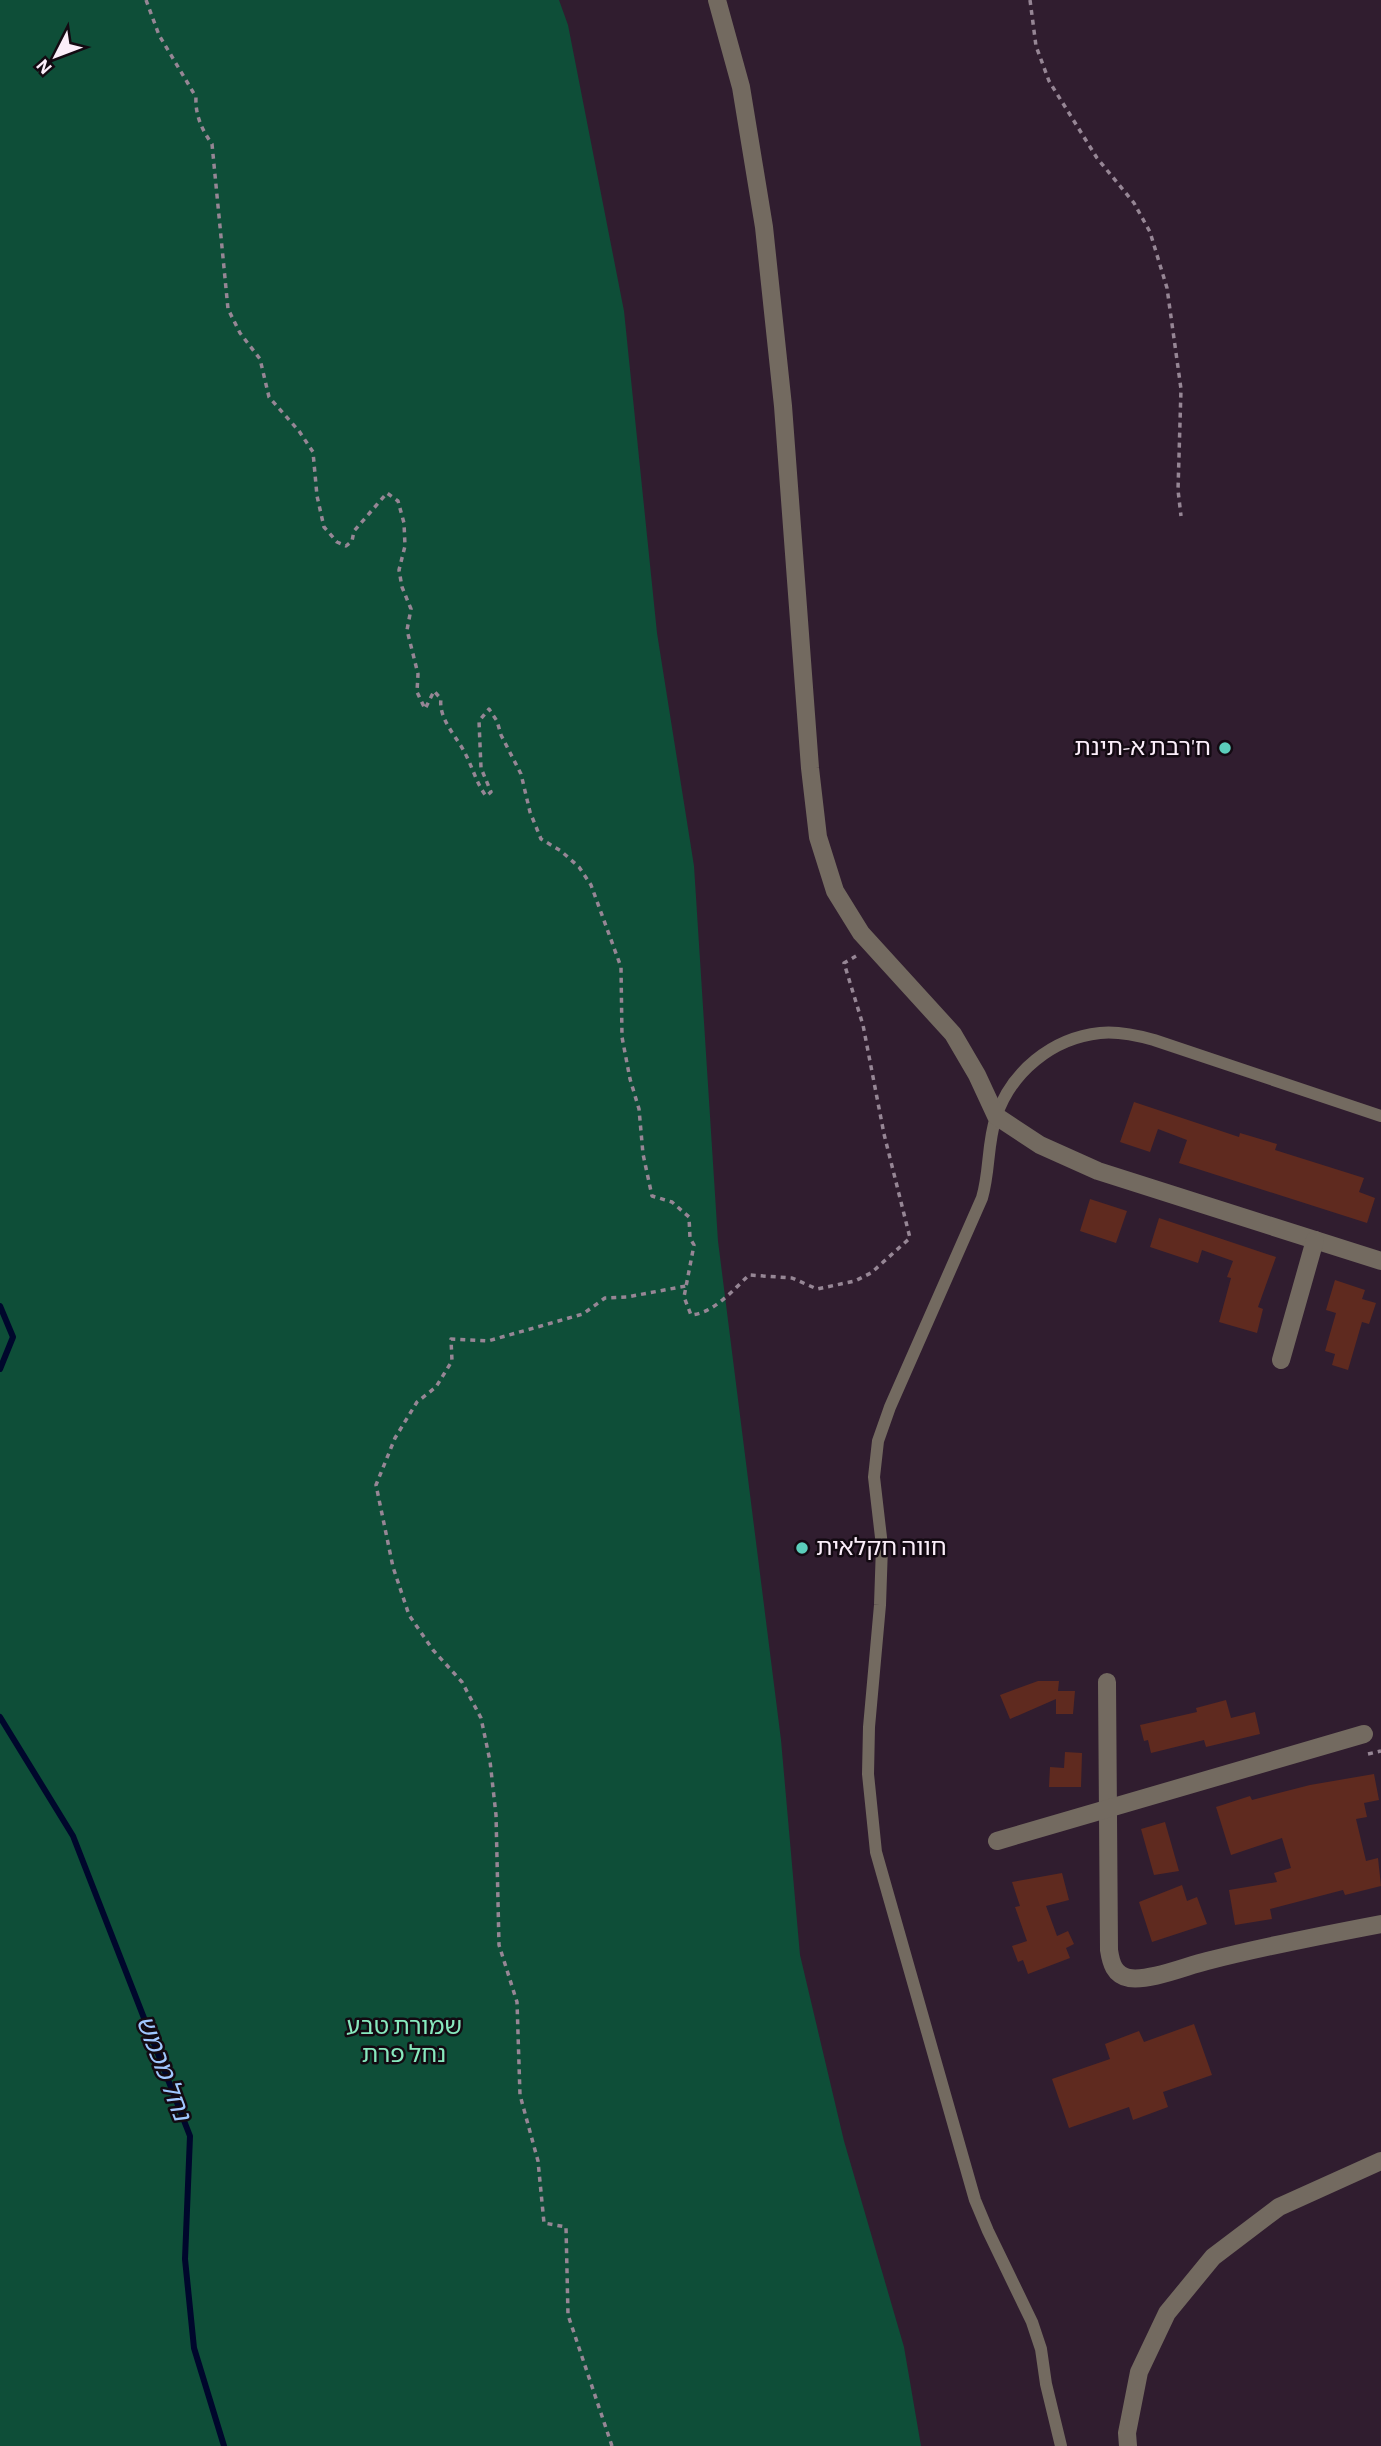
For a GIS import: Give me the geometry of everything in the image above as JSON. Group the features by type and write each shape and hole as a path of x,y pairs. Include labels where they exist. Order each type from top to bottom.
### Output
{"street":[{"path":"717,0 741,87 764,227 785,419 810,768 818,836 835,891 861,933 953,1034 977,1075 996,1116 1028,1139 1075,1163 1381,1261"},
{"path":"1281,1360 1315,1240"},
{"path":"1107,1682 1109,1950 1112,1966 1121,1975 1145,1977 1255,1949 1381,1924"},
{"path":"997,1841 1364,1734"},
{"path":"1128,2446 1127,2433 1139,2372 1167,2313 1213,2257 1279,2207 1381,2161"}],"lane":[{"path":"1061,2446 1038,2340 975,2200 879,1868 869,1797 869,1727 880,1605 882,1546 874,1477 878,1441 890,1406 980,1202 996,1116 1007,1093 1021,1074 1037,1058 1057,1045 1079,1036 1102,1032 1127,1033 1381,1116"}],"path":[{"path":"146,0 159,35 196,97 195,108 204,132 212,144 228,309 240,333 260,359 269,397 299,431 313,452 317,496 324,527 337,542 346,546 352,541 354,531 387,493 398,501 404,523 405,546 400,570 402,587 411,609 407,630 418,674 418,692 425,709 434,691 441,699 440,706 450,729 465,752 486,796 491,792 481,768 479,721 489,709 521,774 530,812 541,839 561,851 579,867 591,885 621,967 622,1037 639,1109 643,1154 652,1196 672,1202 689,1217 690,1238 694,1245 684,1297 691,1315 701,1314 725,1298 749,1275 792,1278 817,1289 855,1281 871,1273 884,1258 909,1238 884,1133 863,1025 844,963 873,946"},
{"path":"1030,0 1036,46 1049,81 1097,158 1134,203 1150,232 1167,288 1181,389 1178,490 1181,516"},
{"path":"612,2446 568,2315 566,2227 544,2223 538,2161 520,2095 517,2002 499,1945 496,1815 490,1761 481,1718 463,1682 433,1650 409,1615 393,1567 376,1485 395,1438 417,1402 436,1387 452,1361 451,1339 488,1341 583,1314 605,1298 627,1297 686,1286"}],"green space":[{"name":"שמורת טבע נחל פרת","path":"0,0 559,0 568,25 624,311 657,633 694,866 718,1241 781,1740 800,1955 844,2141 904,2347 921,2446 0,2446"}],"building":[{"path":"1134,1102 1239,1137 1240,1133 1277,1144 1275,1150 1364,1178 1359,1192 1375,1198 1367,1223 1179,1163 1187,1140 1158,1129 1150,1152 1120,1142"},
{"path":"1090,1199 1127,1211 1116,1243 1080,1231"},
{"path":"1159,1218 1276,1257 1258,1307 1263,1309 1257,1333 1219,1322 1231,1278 1227,1277 1233,1261 1202,1250 1198,1263 1150,1247"},
{"path":"1335,1280 1365,1290 1362,1299 1376,1303 1369,1324 1362,1322 1348,1370 1332,1365 1335,1354 1325,1351 1336,1313 1326,1310"},
{"path":"1038,1681 1059,1681 1058,1691 1075,1691 1073,1714 1056,1714 1056,1699 1010,1719 1000,1695"},
{"path":"1226,1700 1231,1718 1255,1712 1260,1734 1206,1747 1204,1740 1151,1753 1148,1740 1144,1741 1140,1725 1197,1712 1196,1708"},
{"path":"1065,1752 1082,1753 1081,1787 1049,1787 1050,1767 1064,1768"},
{"path":"1374,1774 1379,1800 1364,1803 1367,1817 1356,1819 1366,1861 1378,1858 1381,1886 1345,1895 1343,1890 1270,1909 1272,1919 1235,1925 1229,1890 1277,1882 1274,1873 1291,1868 1282,1838 1231,1855 1216,1807 1250,1796 1252,1800 1310,1785"},
{"path":"1165,1822 1179,1871 1154,1875 1141,1829"},
{"path":"1062,1873 1069,1900 1046,1906 1057,1936 1068,1931 1074,1944 1066,1948 1070,1958 1028,1974 1023,1960 1018,1962 1012,1946 1027,1941 1015,1907 1020,1906 1012,1882"},
{"path":"1182,1885 1187,1901 1197,1897 1207,1924 1152,1942 1139,1902"},
{"path":"1194,2024 1212,2075 1163,2092 1168,2107 1133,2120 1129,2107 1069,2128 1052,2079 1110,2059 1105,2044 1139,2031 1144,2042"}],"waterway":[{"name":"נחל מכמש","path":"0,1306 13,1337 0,1369"},
{"name":"נחל מכמש","path":"0,1717 73,1836 190,2136 185,2259 194,2348 224,2446"}],"place":[{"name":"ח'רבת א-תינת","path":"1225,748"},
{"name":"חווה חקלאית","path":"802,1548"}]}
